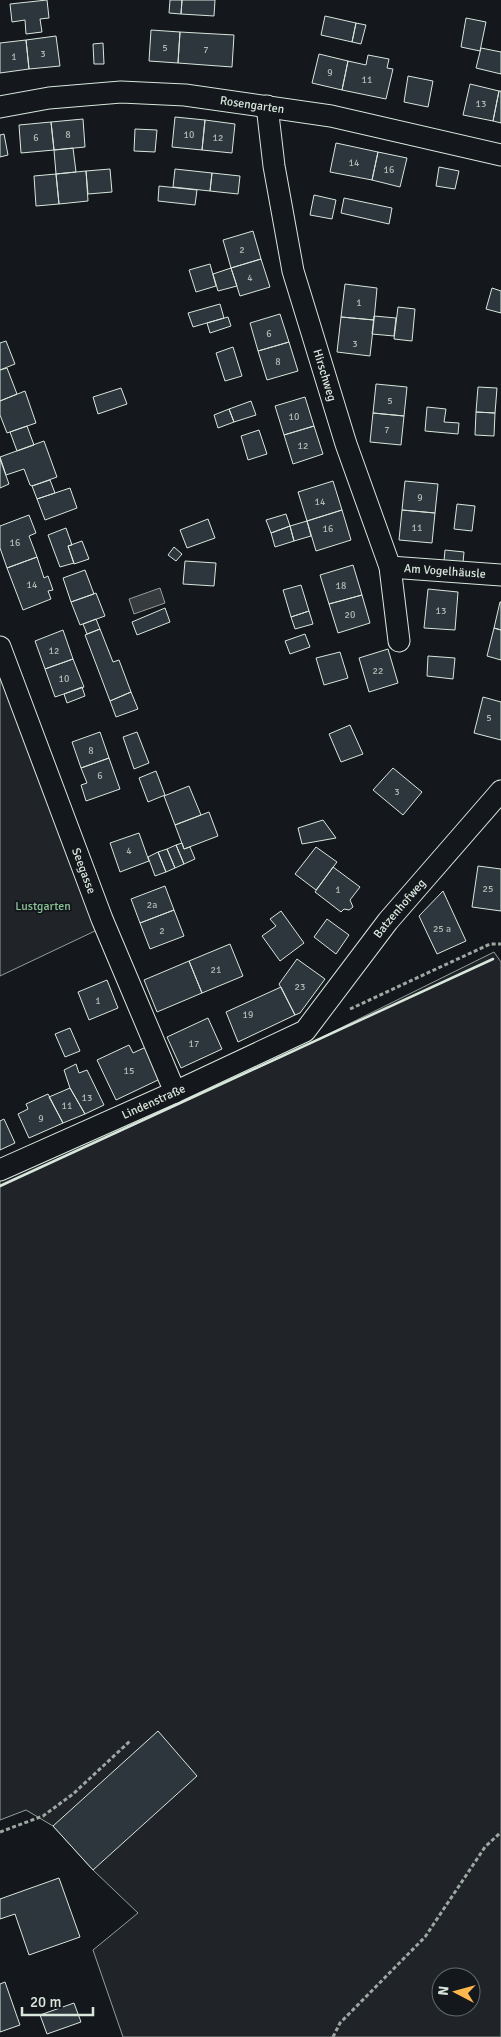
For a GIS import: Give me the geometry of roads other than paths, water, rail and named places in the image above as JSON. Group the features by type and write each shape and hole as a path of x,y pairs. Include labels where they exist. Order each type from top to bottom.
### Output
{"street":[{"name":"Rosengarten","path":"0,107 49,98 121,92 185,95 331,116 501,155"},
{"name":"Hirschweg","path":"267,106 274,166 293,272 346,444 390,567 399,641"},
{"name":"Am Vogelhäusle","path":"390,567 501,575"},
{"name":"Seegasse","path":"0,647 102,919 175,1092"},
{"name":"Batzenhofweg","path":"305,1031 388,921 501,791"},
{"name":"Lindenstraße","path":"0,1170 175,1092 305,1031"}],"park label":[{"name":"Lustgarten","path":"43,906"}]}
